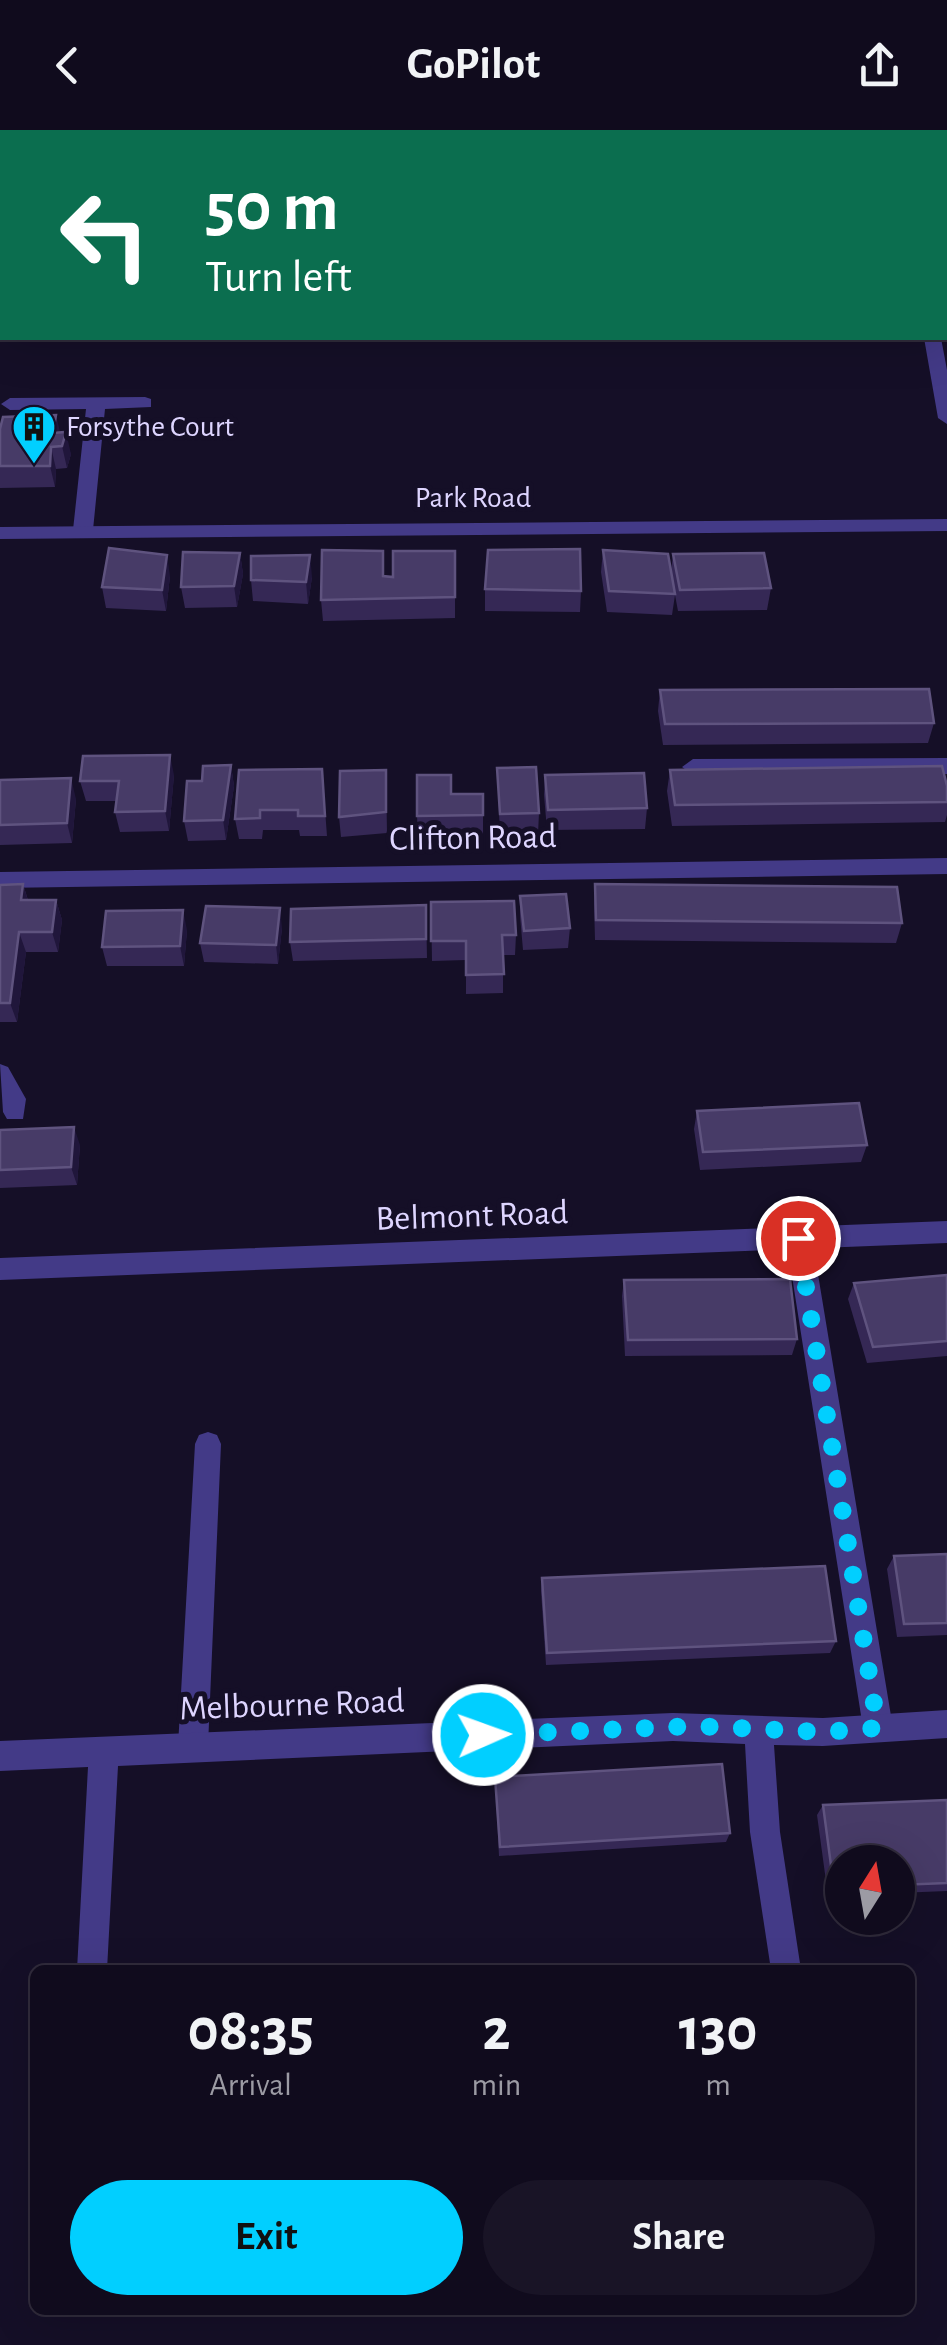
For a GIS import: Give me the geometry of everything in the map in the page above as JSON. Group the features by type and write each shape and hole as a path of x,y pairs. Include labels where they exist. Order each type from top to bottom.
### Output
{"street":[{"path":"932,340 947,418"},
{"path":"10,404 145,402"},
{"path":"82,530 96,403"},
{"name":"Park Road","path":"0,532 947,525"},
{"path":"693,767 947,766"},
{"name":"Clifton Road","path":"0,880 947,866"},
{"path":"0,1074 8,1083 15,1112"},
{"name":"Belmont Road","path":"0,1269 947,1232"},
{"path":"798,1238 878,1728"},
{"path":"194,1746 208,1444"},
{"name":"Melbourne Road","path":"0,1756 672,1727 759,1730 947,1724"},
{"path":"759,1730 765,1832 785,1965"},
{"path":"92,1965 104,1751"}],"building":[{"path":"56,415 53,433 66,432 62,446 51,447 50,466 0,466 3,417"},
{"path":"109,548 167,555 162,590 102,587"},
{"path":"580,549 581,591 485,589 488,550"},
{"path":"322,550 383,551 383,576 393,577 393,551 455,551 455,597 321,600"},
{"path":"603,550 668,554 675,594 609,591"},
{"path":"183,552 240,553 234,586 181,587"},
{"path":"764,553 771,588 680,590 673,554"},
{"path":"310,555 306,582 251,580 251,556"},
{"path":"929,689 934,723 665,724 660,690"},
{"path":"170,755 165,811 115,812 119,781 80,781 83,756"},
{"path":"231,765 223,820 184,821 187,781 202,781 203,766"},
{"path":"942,766 947,802 675,805 670,770"},
{"path":"536,767 539,813 500,814 497,768"},
{"path":"322,769 325,816 298,816 298,810 260,810 260,818 235,819 239,770"},
{"path":"386,770 386,812 339,817 340,771"},
{"path":"644,773 647,808 548,810 545,775"},
{"path":"417,775 451,775 451,794 483,794 483,815 417,816"},
{"path":"71,778 67,823 0,825 0,780"},
{"path":"23,884 21,900 56,900 52,932 19,932 10,1003 0,1003 0,885"},
{"path":"595,884 897,887 902,923 596,920"},
{"path":"566,894 570,928 524,931 520,896"},
{"path":"514,901 516,935 502,935 504,974 466,975 466,941 431,941 431,902"},
{"path":"426,905 426,939 290,942 291,909"},
{"path":"206,906 280,908 276,945 200,943"},
{"path":"183,910 180,946 102,947 106,911"},
{"path":"859,1103 867,1145 703,1152 697,1111"},
{"path":"74,1127 71,1167 0,1170 0,1130"},
{"path":"947,1275 947,1341 873,1347 854,1283"},
{"path":"790,1279 797,1339 628,1340 624,1280"},
{"path":"947,1554 947,1623 904,1624 894,1556"},
{"path":"825,1566 836,1641 547,1653 542,1578"},
{"path":"722,1764 730,1833 500,1847 495,1777"},
{"path":"947,1800 947,1883 915,1884 915,1845 828,1845 823,1805"}],"place":[{"name":"Forsythe Court","path":"34,465"}],"route":[{"path":"483,1735 695,1726 823,1732 878,1728 798,1238"}]}
